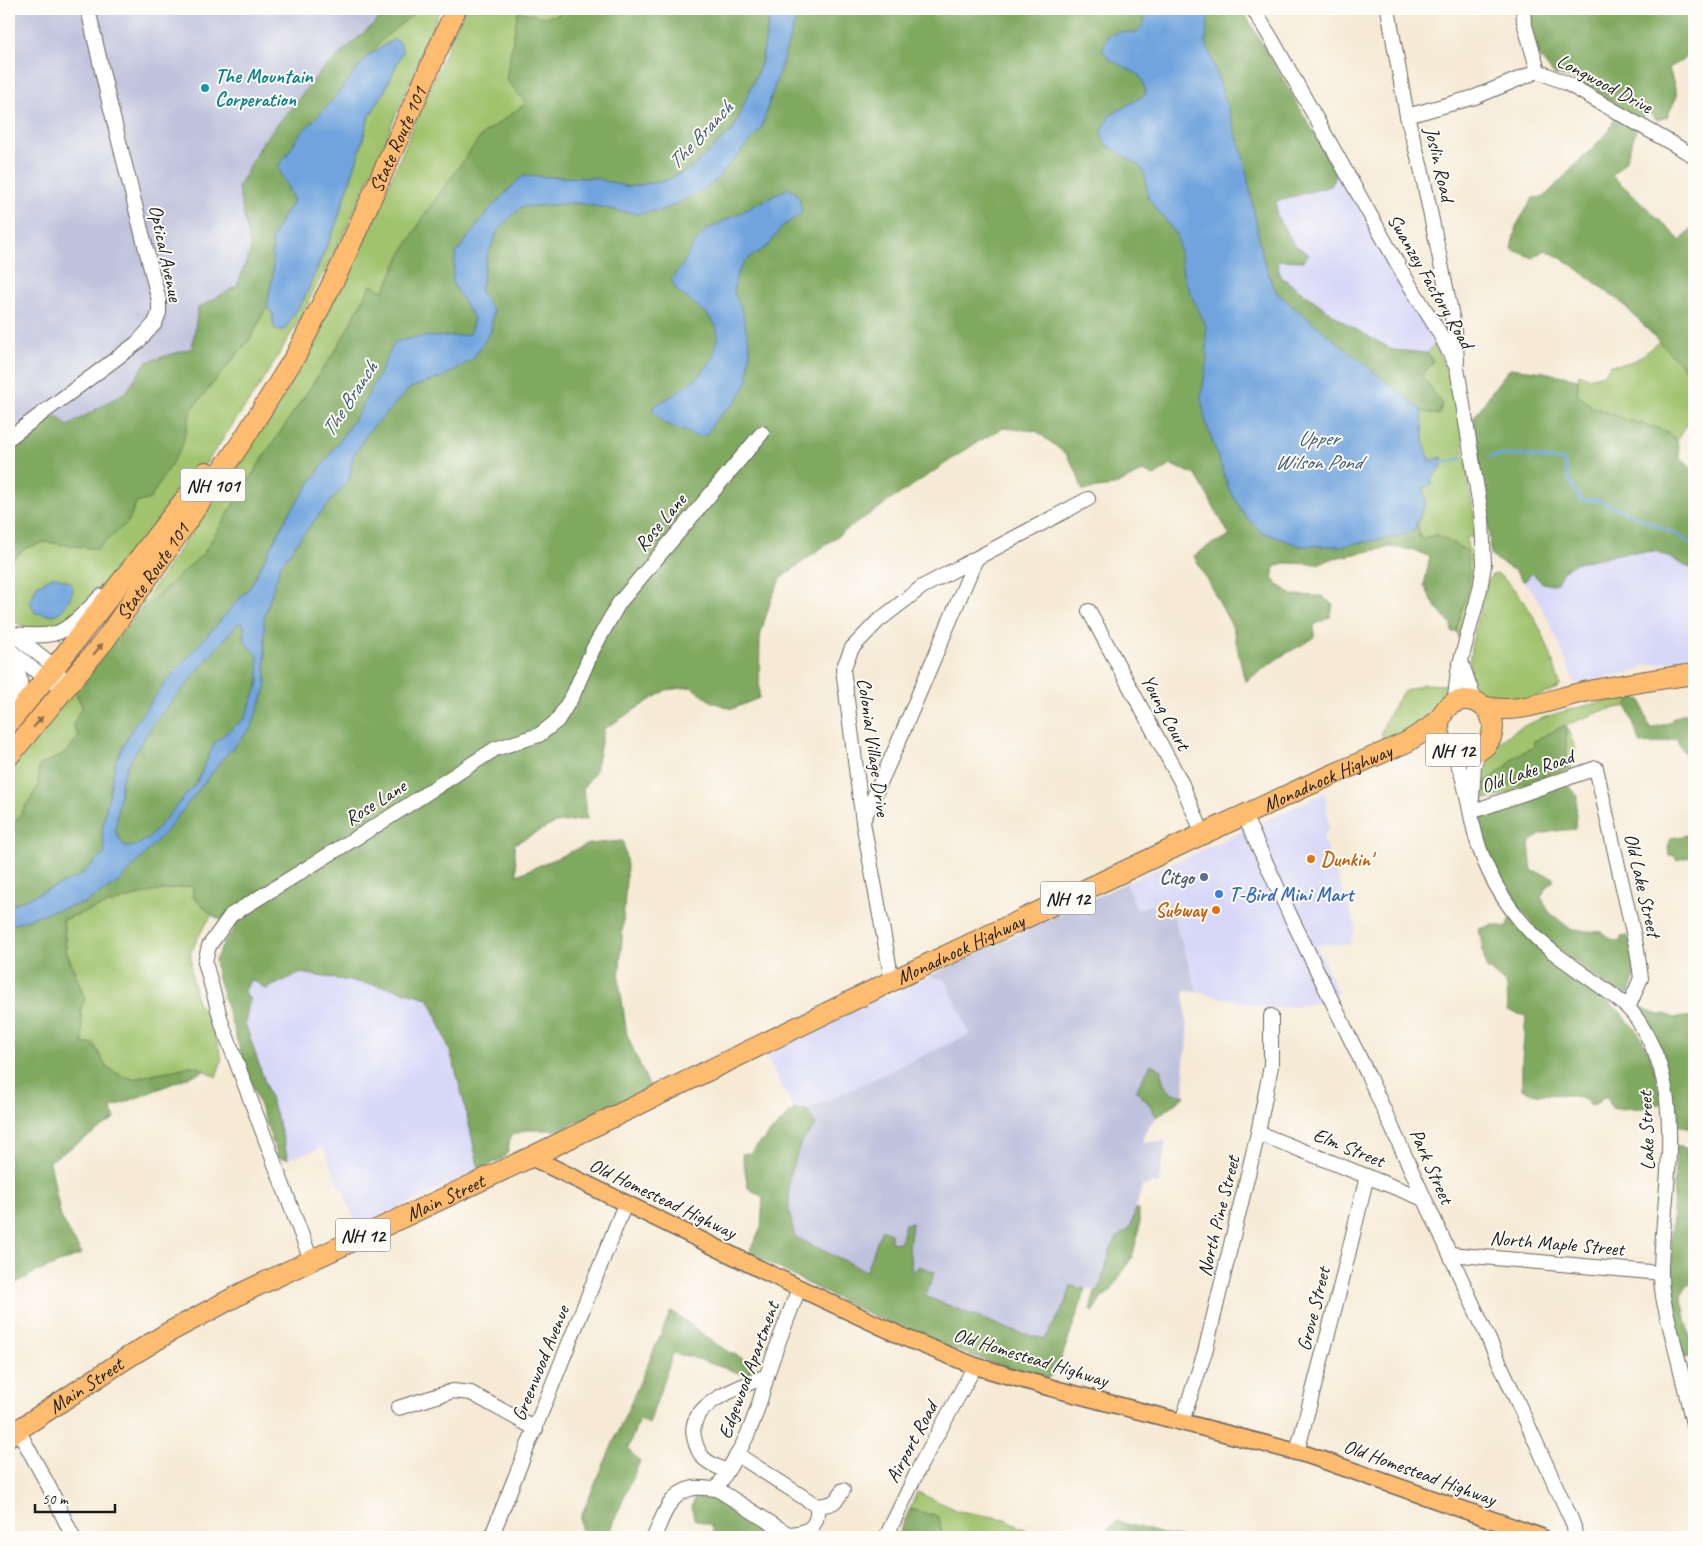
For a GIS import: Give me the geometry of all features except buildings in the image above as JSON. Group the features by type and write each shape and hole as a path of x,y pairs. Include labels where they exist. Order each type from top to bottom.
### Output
{"highway":[{"name":"State Route 101","path":"9,756 105,640 243,440 296,355 339,270 456,9"},
{"name":"State Route 101","path":"9,721 51,673 251,413 339,270"},
{"name":"NH 12","path":"1537,706 1500,730 1484,745 1467,754 1451,749 1441,737 1439,722 1446,710 1465,700 1495,710 1537,706 1572,695 1610,687 1694,674"},
{"name":"NH 12","path":"1480,704 1490,716 1493,724 1492,733 1484,745"},
{"name":"Monadnock Highway","path":"732,1059 1203,834 1308,785 1407,742 1432,726 1446,710"},
{"name":"Monadnock Highway","path":"1407,742 1434,742 1451,749"},
{"name":"Main Street","path":"13,1433 171,1331 246,1291 531,1157 732,1059"}],"main road":[{"name":"Old Homestead Highway","path":"531,1157 798,1288 908,1339 974,1366 1297,1452 1541,1537"}],"street":[{"name":"Optical Avenue","path":"9,438 137,344 155,324 159,313 157,292 88,9"},
{"name":"Swanzey Factory Road","path":"1253,9 1406,279 1439,332 1457,368 1482,519 1484,565 1480,588 1461,660 1455,697 1446,710"},
{"name":"Joslin Road","path":"1388,9 1407,116 1421,168 1454,329 1457,368"},
{"path":"1523,9 1524,22 1538,71"},
{"name":"Longwood Drive","path":"1407,116 1475,97 1538,71 1566,83 1694,156"},
{"path":"1439,332 1454,329"},
{"name":"Rose Lane","path":"311,1260 222,1024 205,962 209,946 231,915 385,820 495,749 539,735 557,721 573,694 593,649 619,603 762,434"},
{"name":"Colonial Village Drive","path":"892,981 863,822 843,668 852,648 878,621 922,588 1088,499"},
{"path":"863,822 976,558"},
{"path":"11,632 42,636 58,633 136,563"},
{"name":"Young Court","path":"1089,611 1181,782 1203,834"},
{"path":"11,632 67,687"},
{"path":"9,648 51,673"},
{"path":"9,653 19,671 21,683 18,699 9,721"},
{"path":"1461,660 1473,696 1480,704"},
{"name":"Lake Street","path":"1471,812 1473,773 1476,758 1484,745"},
{"name":"Lake Street","path":"1451,749 1458,764 1482,856 1500,892 1525,926 1545,946 1628,1008 1648,1037 1661,1068 1667,1093 1669,1113 1668,1166 1661,1273 1666,1308 1694,1428"},
{"name":"Old Lake Road","path":"1471,812 1596,768"},
{"name":"Old Lake Street","path":"1596,768 1637,950 1641,978 1628,1008"},
{"name":"Park Street","path":"1244,815 1290,915 1367,1073 1450,1254 1571,1519 1575,1537"},
{"name":"North Pine Street","path":"1182,1421 1205,1352 1258,1132 1271,1066 1271,1016"},
{"name":"Elm Street","path":"1258,1132 1424,1199"},
{"name":"Grove Street","path":"1297,1452 1367,1176"},
{"name":"Greenwood Avenue","path":"493,1537 494,1530 625,1204"},
{"name":"North Maple Street","path":"1450,1254 1661,1273"},
{"name":"Edgewood Apartment","path":"717,1489 750,1431 798,1288"},
{"name":"Airport Road","path":"886,1537 921,1464 974,1366"},
{"path":"726,1471 704,1460 697,1451 693,1434 694,1421 701,1412 718,1398 768,1376"},
{"path":"398,1408 453,1391 471,1393 536,1429"},
{"path":"13,1433 49,1487 73,1537"},
{"path":"738,1454 817,1506 830,1505 837,1501 843,1490"},
{"path":"654,1537 670,1502 680,1492 694,1488 717,1489 788,1534 800,1534 811,1528 818,1516 817,1506"}],"shaded area":[{"path":"9,9 390,9 321,71 262,143 238,188 251,249 237,286 198,308 192,348 146,362 127,391 68,427 57,416 41,422 9,446"},
{"path":"1340,175 1374,237 1414,302 1435,344 1427,353 1393,350 1348,325 1280,276 1276,260 1303,261 1309,254 1294,245 1277,216 1276,201 1331,186 1336,176"},
{"path":"1656,551 1694,570 1694,658 1641,666 1640,670 1574,682 1556,636 1536,596 1524,582 1533,572 1560,578 1563,571 1576,563 1623,553"},
{"path":"1325,793 1329,827 1323,838 1356,926 1350,944 1316,945 1338,993 1330,1001 1272,1009 1198,992 1168,901 1137,909 1126,883 1185,858"},
{"path":"1126,883 1137,909 1168,901 1198,992 1185,991 1184,997 1188,1039 1184,1060 1185,1096 1170,1093 1165,1087 1160,1069 1136,1091 1148,1103 1157,1117 1145,1132 1142,1143 1166,1141 1159,1184 1154,1183 1142,1187 1131,1225 1128,1230 1117,1238 1111,1248 1099,1291 1071,1286 1065,1305 1045,1339 1013,1331 925,1296 928,1289 912,1273 909,1248 912,1223 905,1224 900,1242 891,1243 882,1229 867,1272 795,1237 789,1211 789,1176 801,1142 816,1126 807,1110 970,1034 945,980 929,976"},
{"path":"300,973 387,987 428,998 438,1018 462,1093 479,1170 358,1227 323,1147 288,1159 280,1127 245,1023 250,999 244,993 251,979 266,989"},
{"path":"929,976 945,980 971,1034 807,1110 794,1109 764,1053"}],"green space":[{"path":"390,9 420,9 385,37 326,108 298,136 278,166 294,201 282,218 272,239 273,275 267,307 250,339 191,410 182,446 150,499 136,503 128,522 97,549 44,542 26,548 9,562 9,446 41,422 57,416 68,426 127,391 146,362 192,348 198,308 237,286 251,249 238,188 262,143 321,71"},
{"path":"420,9 440,9 344,234 294,329 262,382 205,465 111,577 67,621 47,629 28,629 9,619 9,562 26,548 44,542 97,549 128,522 136,503 182,446 191,410 250,339 267,307 273,315 273,324 304,299 335,227 369,117 383,94 403,51 394,39 368,56 385,37"},
{"path":"464,9 558,9 559,15 542,17 518,11 527,103 481,136 400,256 384,291 371,286 337,348 264,456 203,554 143,608 127,627 277,403 360,251"},
{"path":"558,9 771,9 761,64 733,130 690,169 665,181 627,187 595,178 522,176 490,209 456,253 453,282 474,319 469,334 458,336 360,411 288,515 250,587 165,683 136,722 116,760 102,830 105,853 78,877 9,906 9,832 38,787 39,766 65,753 79,737 73,725 82,706 75,691 72,690 143,608 203,554 264,456 337,348 371,285 384,291 400,256 427,211 481,136 526,103 506,79 518,11 542,17 559,15"},
{"path":"799,9 1242,9 1319,141 1336,176 1331,186 1276,201 1277,216 1294,245 1309,254 1303,261 1277,260 1280,276 1348,325 1393,350 1427,353 1433,361 1422,376 1442,403 1439,415 1421,411 1425,449 1431,461 1442,457 1441,467 1431,479 1432,485 1424,487 1425,504 1417,524 1420,538 1437,535 1467,551 1469,587 1459,617 1457,632 1452,632 1451,625 1434,604 1424,585 1430,557 1414,550 1391,547 1334,558 1317,564 1285,563 1274,567 1272,579 1292,595 1322,596 1333,605 1330,617 1314,625 1314,638 1280,657 1245,682 1233,628 1194,556 1211,544 1230,536 1196,475 1171,465 1154,476 1143,471 1114,486 1082,490 1077,472 1066,454 1036,431 1003,428 976,443 843,532 781,578 771,599 760,636 759,698 732,709 712,702 691,687 666,690 604,729 595,772 583,788 587,819 555,823 514,844 517,875 589,844 623,841 627,866 619,981 627,1035 650,1088 560,1130 526,1130 510,1136 508,1152 503,1158 479,1170 453,1060 428,998 387,987 300,973 266,989 251,979 244,993 250,999 245,1023 280,1127 288,1159 278,1157 240,1050 217,975 215,960 224,942 235,928 212,915 193,896 193,886 143,894 111,903 63,920 66,950 85,999 81,1009 83,1044 94,1044 106,1067 122,1076 134,1079 189,1066 198,1067 204,1071 111,1108 115,1119 50,1161 61,1219 82,1254 34,1273 9,1287 9,926 48,912 85,903 168,829 225,756 251,728 266,688 264,618 280,566 307,529 349,479 353,456 369,431 410,388 445,376 473,359 491,331 493,311 480,291 487,255 499,229 521,207 577,203 638,214 761,128"},
{"path":"1530,9 1694,9 1694,40 1683,60 1669,68 1677,96 1667,117 1657,120 1646,110 1636,130 1626,160 1612,176 1681,241 1694,224 1694,378 1623,304 1571,264 1546,250 1533,258 1511,249 1516,226 1533,198 1544,197 1609,131 1619,108 1571,78 1554,75 1540,57 1530,24"},
{"path":"1659,341 1694,378 1694,412 1677,440 1661,429 1627,420 1593,407 1577,394 1579,374 1588,378 1603,374 1611,365 1637,359"},
{"path":"1435,344 1452,382 1457,403 1477,536 1466,538 1468,549 1477,553 1477,565 1471,597 1458,639 1457,624 1468,590 1420,538 1417,524 1425,504 1424,487 1441,467 1441,463 1431,461 1425,449 1421,410 1422,375 1433,362 1427,353"},
{"path":"1510,368 1578,379 1577,394 1593,407 1627,420 1661,429 1677,440 1680,458 1694,470 1694,570 1656,551 1623,553 1576,563 1563,571 1557,583 1546,584 1533,573 1524,582 1515,571 1492,557 1473,419"},
{"path":"1497,574 1520,597 1536,621 1552,659 1560,686 1550,692 1507,705 1481,699 1472,680 1470,667 1472,642 1488,580 1492,575"},
{"path":"239,622 244,625 245,642 258,656 259,682 245,718 215,742 197,782 148,839 133,847 125,847 115,831 122,778 128,764 154,722"},
{"path":"1423,684 1447,685 1451,690 1450,694 1434,717 1416,729 1383,740 1381,733 1387,718 1403,692"},
{"path":"72,690 75,691 82,706 79,737 65,753 39,766 38,787 9,832 9,767"},
{"path":"1636,696 1636,698 1629,701 1627,706 1605,710 1566,725 1576,750 1570,754 1572,772 1493,798 1479,799 1476,784 1482,762 1496,745 1516,730 1540,719 1565,711","holes":["1565,725 1567,768 1513,779 1501,790 1480,787 1509,764 1515,756 1534,747 1534,741"]},
{"path":"1636,698 1641,700 1650,729 1671,722 1672,719 1685,713 1691,716 1694,704 1694,787 1689,782 1692,766 1676,739 1641,744 1627,706 1629,701"},
{"path":"1566,725 1567,768 1520,785 1515,785 1513,780 1508,788 1495,790 1493,793 1481,791 1480,787 1509,764 1515,756 1534,747 1534,741"},
{"path":"1568,784 1577,796 1575,829 1550,832 1533,839 1529,844 1532,871 1553,877 1553,882 1547,886 1541,897 1549,912 1572,930 1601,932 1620,942 1621,937 1628,936 1636,971 1629,993 1622,996 1557,950 1534,927 1505,889 1484,843 1479,817"},
{"path":"1694,834 1694,856 1676,860 1675,856 1669,855 1668,847 1671,838"},
{"path":"193,886 193,897 212,915 191,952 191,972 197,1001 212,1025 222,1059 216,1077 198,1067 189,1066 134,1079 122,1076 106,1067 94,1044 83,1044 81,1009 85,999 66,950 63,919 127,898"},
{"path":"1510,916 1539,949 1571,975 1605,998 1640,1035 1650,1054 1662,1103 1644,1108 1616,1109 1612,1108 1607,1097 1602,1097 1599,1102 1591,1105 1573,1096 1537,1094 1522,1089 1522,1060 1526,1016 1508,1011 1507,985 1486,967 1479,929 1494,925 1508,927"},
{"path":"1640,1006 1658,1015 1666,1014 1674,1018 1694,1016 1693,1128 1676,1125 1672,1097 1639,1012"},
{"path":"1151,1064 1160,1069 1166,1088 1169,1091 1185,1096 1157,1117 1148,1103 1136,1091"},
{"path":"794,1109 807,1110 816,1126 801,1142 789,1176 789,1211 795,1237 866,1271 882,1229 891,1233 891,1243 900,1242 905,1224 912,1223 909,1248 912,1273 919,1266 935,1272 925,1296 1013,1331 1045,1339 1065,1305 1071,1286 1086,1289 1058,1368 1049,1378 970,1356 894,1326 749,1252 761,1228 763,1197 748,1188 742,1154 750,1153"},
{"path":"1676,1146 1686,1148 1694,1178 1694,1284 1688,1284 1681,1295 1692,1346 1694,1346 1694,1354 1683,1359 1676,1333 1666,1278 1671,1252"},
{"path":"1136,1209 1139,1210 1139,1231 1132,1257 1111,1291 1102,1298 1092,1312 1090,1310 1095,1291 1099,1291 1111,1248 1117,1238 1128,1230"},
{"path":"671,1311 719,1346 753,1364 748,1376 673,1353 649,1424 639,1419 628,1449 640,1461 607,1537 581,1537 581,1516"},
{"path":"917,1492 959,1511 1005,1519 1040,1537 942,1537 939,1517 910,1509"},
{"path":"711,1495 786,1537 714,1537 711,1525 694,1519 692,1507 695,1496"},
{"path":"910,1509 939,1517 942,1537 897,1537"},
{"path":"1117,1521 1170,1536 1183,1537 1098,1537"}],"water":[{"path":"771,9 799,9 761,129 710,186 666,209 638,214 577,203 521,207 499,229 487,255 480,291 493,311 491,331 473,359 445,376 410,388 369,431 353,456 349,479 307,529 280,566 264,618 266,688 251,728 225,756 168,829 120,881 85,903 48,912 9,926 9,906 78,877 105,853 102,830 116,760 136,722 165,683 250,587 288,515 360,411 395,342 417,337 469,334 474,319 452,282 456,253 490,209 522,176 595,178 627,187 665,181 690,169 733,130 761,64","holes":["239,622 244,625 245,642 258,656 259,682 245,718 215,742 197,782 148,839 133,847 125,847 115,831 122,778 128,764 154,722"]},
{"name":"Upper Wilson Pond","path":"1147,9 1206,9 1208,15 1206,41 1244,159 1262,255 1272,284 1278,294 1421,410 1428,455 1431,461 1442,457 1441,467 1431,479 1432,485 1424,487 1425,504 1414,530 1399,536 1341,546 1301,546 1261,532 1246,517 1229,489 1206,423 1201,398 1207,360 1206,326 1184,279 1177,235 1148,198 1145,176 1140,166 1105,144 1101,133 1109,116 1146,94 1143,82 1138,74 1111,60 1102,50 1108,36 1118,32 1137,32 1143,25"},
{"path":"394,39 399,41 403,51 383,94 369,117 335,227 304,299 284,330 276,330 273,324 273,315 267,307 273,275 272,239 282,218 294,201 278,167 298,136 326,108 368,56"},
{"path":"789,188 799,196 802,213 783,226 768,246 745,261 736,277 734,292 742,311 750,347 748,380 736,402 716,419 707,434 700,437 666,424 652,411 655,405 675,394 702,373 713,358 718,336 716,326 707,314 677,291 671,279 682,266 693,245 706,230"},
{"path":"54,576 70,582 73,590 68,602 56,614 35,613 30,602 37,585"}],"waterway":[{"path":"1489,456 1522,455 1564,461 1568,478 1581,501 1598,500 1675,534 1694,545"},
{"path":"1441,463 1461,459"}],"place":[{"name":"The Mountain Corperation","path":"205,88"},
{"name":"Dunkin'","path":"1311,859"},
{"name":"Citgo","path":"1204,877"},
{"name":"T-Bird Mini Mart","path":"1219,894"},
{"name":"Subway","path":"1216,910"}],"water label":[{"name":"The Branch","path":"700,135"},
{"name":"The Branch","path":"349,399"}]}
